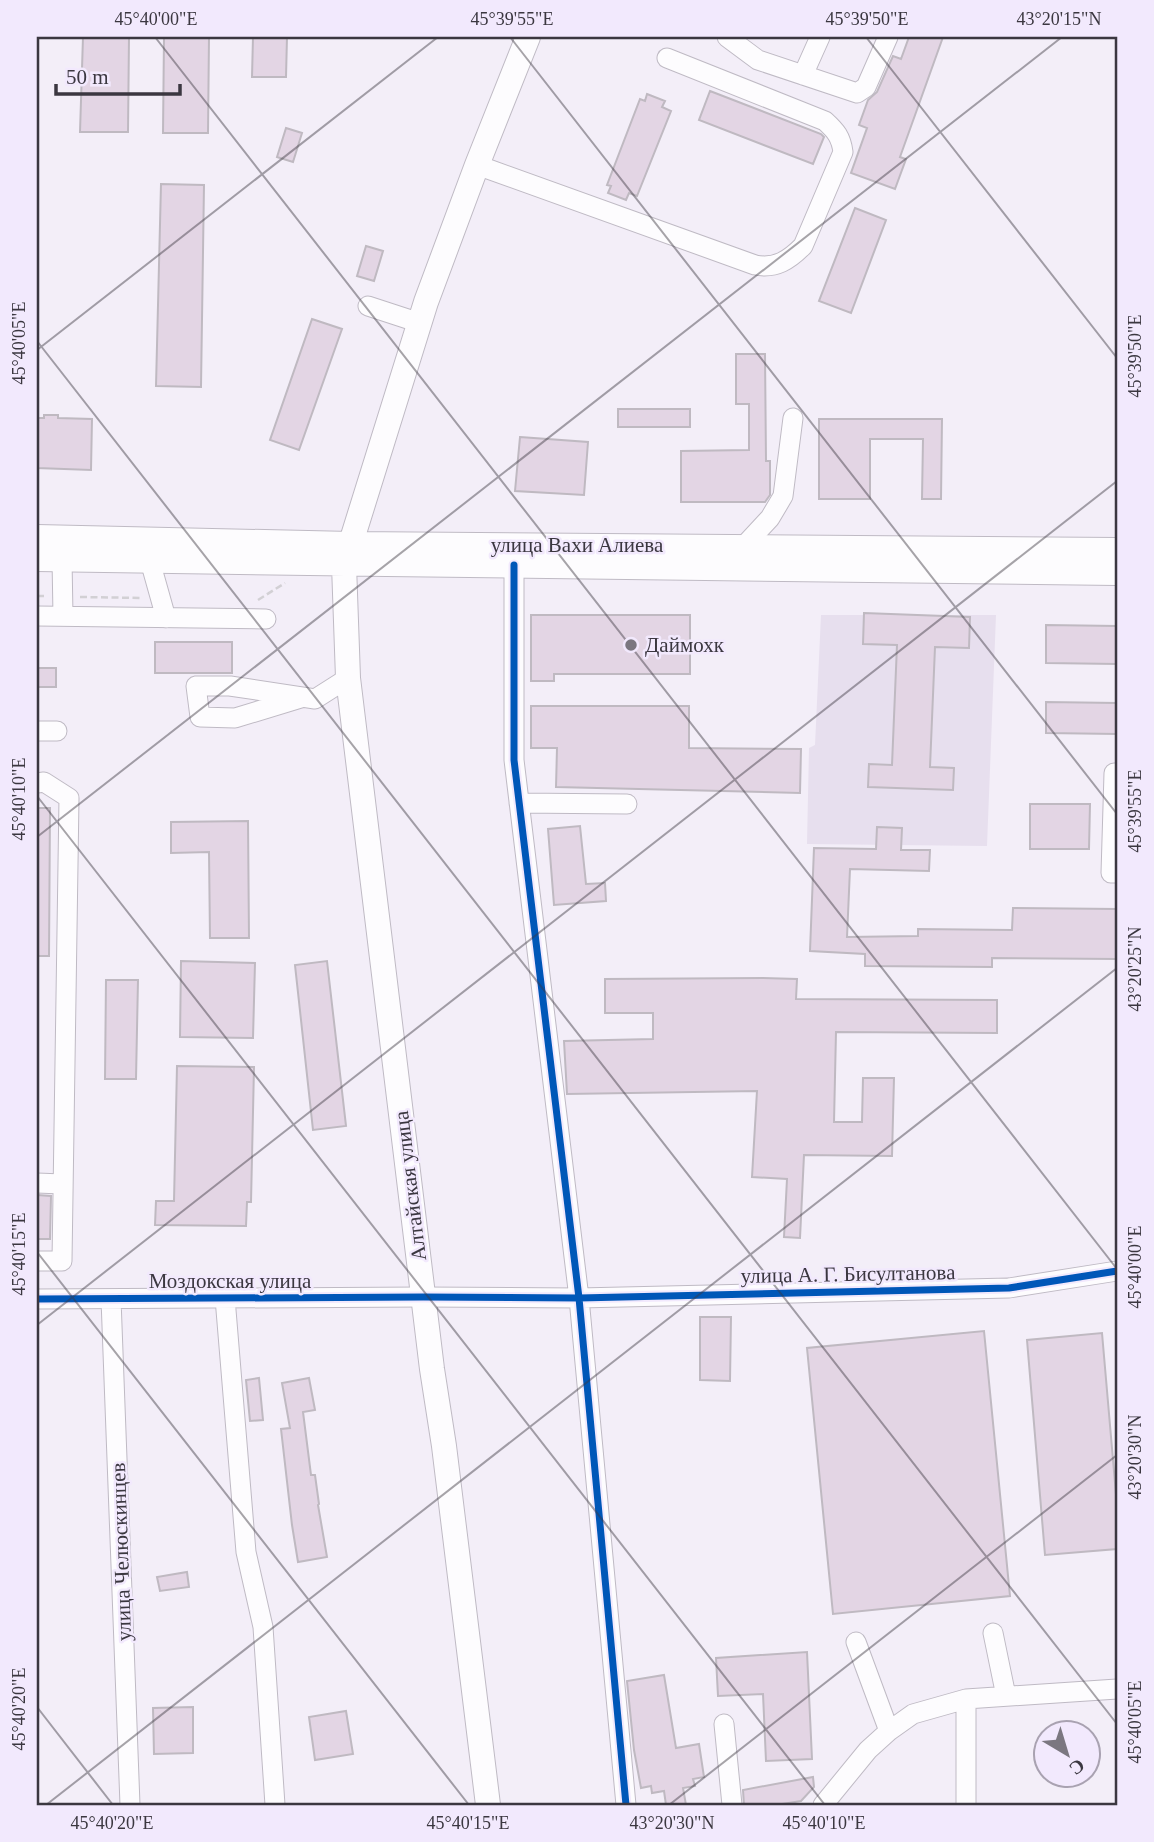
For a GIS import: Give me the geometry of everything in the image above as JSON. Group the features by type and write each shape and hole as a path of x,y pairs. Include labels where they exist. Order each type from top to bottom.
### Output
{"main road":[{"name":"Алтайская улица","path":"488,1805 348,678 347,555 420,323 477,165 528,37"},
{"name":"улица Вахи Алиева","path":"37,537 514,565 1117,573"},
{"name":"улица Вахи Алиева","path":"37,559 150,561 744,546 1117,550"}],"street":[{"path":"727,37 758,60 854,93 861,92 866,87 888,37"},
{"path":"803,75 820,37"},
{"path":"477,165 755,265 766,267 791,258 803,246 843,152 836,131 825,121 667,58"},
{"path":"369,306 420,323"},
{"path":"744,546 770,518 783,496 793,418"},
{"path":"62,559 63,616"},
{"path":"150,561 166,618"},
{"path":"514,565 514,760 579,1298 626,1805"},
{"path":"37,616 265,619"},
{"path":"301,698 315,699 348,678"},
{"path":"37,731 57,731"},
{"path":"1117,773 1114,773 1111,873 1117,873"},
{"path":"37,783 44,782 69,798 62,1261 37,1261"},
{"path":"519,803 628,804"},
{"path":"37,1183 62,1184"},
{"name":"улица А. Г. Бисултанова","path":"423,1297 579,1298 1009,1288 1117,1271"},
{"name":"Моздокская улица","path":"37,1299 423,1297"},
{"path":"225,1298 246,1552 263,1627 275,1805"},
{"name":"улица Челюскинцев","path":"111,1299 130,1805"},
{"path":"993,1633 1006,1696"},
{"path":"856,1642 889,1731"},
{"path":"823,1805 868,1749 913,1714 966,1699 1117,1689"},
{"path":"966,1699 966,1805"},
{"path":"724,1724 732,1805"}],"shaded area":[{"path":"821,615 996,615 987,846 807,844 809,748 815,745"}],"building":[{"path":"83,37 129,37 128,132 80,132"},
{"path":"164,37 209,37 208,133 163,133"},
{"path":"253,37 287,37 286,77 252,77"},
{"path":"909,37 943,37 900,157 906,159 895,189 851,173 867,128 859,125 868,100 877,92 893,56 901,59"},
{"path":"710,91 821,134 824,137 813,164 699,120"},
{"path":"647,94 665,101 662,107 671,111 637,196 629,193 626,200 608,193 611,186 607,185 640,99 645,101"},
{"path":"286,128 302,133 293,162 277,157"},
{"path":"161,184 204,185 201,387 156,386"},
{"path":"855,208 886,220 851,313 819,301"},
{"path":"366,246 383,251 374,281 357,276"},
{"path":"312,319 342,329 299,450 270,440"},
{"path":"736,354 765,354 766,461 770,461 770,495 765,502 681,502 681,451 749,450 749,404 736,404"},
{"path":"618,409 690,409 690,427 618,427"},
{"path":"44,415 92,419 91,470 37,468 37,418 44,418"},
{"path":"819,419 942,419 941,499 922,499 923,439 870,439 870,499 819,499"},
{"path":"520,437 588,442 584,495 515,491"},
{"path":"864,613 970,617 969,648 935,647 930,767 954,768 953,790 868,787 869,764 892,765 897,645 863,644"},
{"name":"Даймохк","path":"531,615 690,615 690,674 554,674 554,681 531,681"},
{"path":"1046,625 1117,626 1117,664 1046,663"},
{"path":"155,642 232,642 232,673 155,673"},
{"path":"37,668 56,668 56,687 37,687"},
{"path":"1046,702 1117,703 1117,734 1046,733"},
{"path":"531,706 689,706 689,748 801,749 800,793 556,787 557,748 531,748"},
{"path":"1030,804 1090,804 1089,849 1030,849"},
{"path":"37,808 50,808 49,956 37,956"},
{"path":"248,821 249,938 210,938 209,852 171,853 171,822"},
{"path":"580,826 586,884 605,883 606,901 554,905 548,829"},
{"path":"877,827 902,828 901,850 930,850 929,871 850,869 847,937 918,936 918,929 1012,930 1013,908 1117,909 1117,959 992,958 992,967 865,966 865,954 810,951 814,848 876,849"},
{"path":"181,961 255,963 253,1038 180,1037"},
{"path":"327,961 346,1126 313,1130 295,965"},
{"path":"605,979 797,979 796,999 997,1000 997,1033 836,1032 834,1122 862,1122 863,1078 894,1078 892,1156 804,1155 800,1238 784,1237 787,1179 752,1177 757,1091 567,1094 564,1041 653,1039 653,1013 605,1013"},
{"path":"106,980 138,980 136,1079 105,1079"},
{"path":"177,1066 254,1067 251,1202 247,1202 246,1226 155,1225 156,1201 174,1201"},
{"path":"37,1195 51,1196 50,1239 37,1239"},
{"path":"700,1317 731,1317 730,1381 700,1380"},
{"path":"984,1331 1010,1596 833,1614 807,1348"},
{"path":"1102,1333 1117,1506 1117,1549 1045,1555 1027,1340"},
{"path":"259,1378 263,1420 250,1421 246,1380"},
{"path":"309,1378 315,1410 303,1412 311,1475 315,1475 327,1557 298,1562 281,1429 290,1428 282,1383"},
{"path":"187,1572 189,1587 160,1591 157,1577"},
{"path":"807,1652 812,1759 766,1761 763,1694 718,1696 716,1658"},
{"path":"664,1675 676,1748 699,1744 704,1777 693,1779 695,1786 683,1788 686,1805 666,1805 664,1791 652,1793 651,1786 641,1788 634,1750 627,1681"},
{"path":"193,1707 193,1753 154,1754 153,1708"},
{"path":"346,1711 353,1754 315,1760 309,1717"},
{"path":"813,1777 814,1787 801,1801 776,1805 744,1805 743,1790"}],"cycle path":[{"path":"514,565 514,760 579,1298 626,1805"},
{"path":"37,1299 579,1298 1009,1288 1117,1271"}],"place":[{"name":"Даймохк","path":"631,645"}]}
